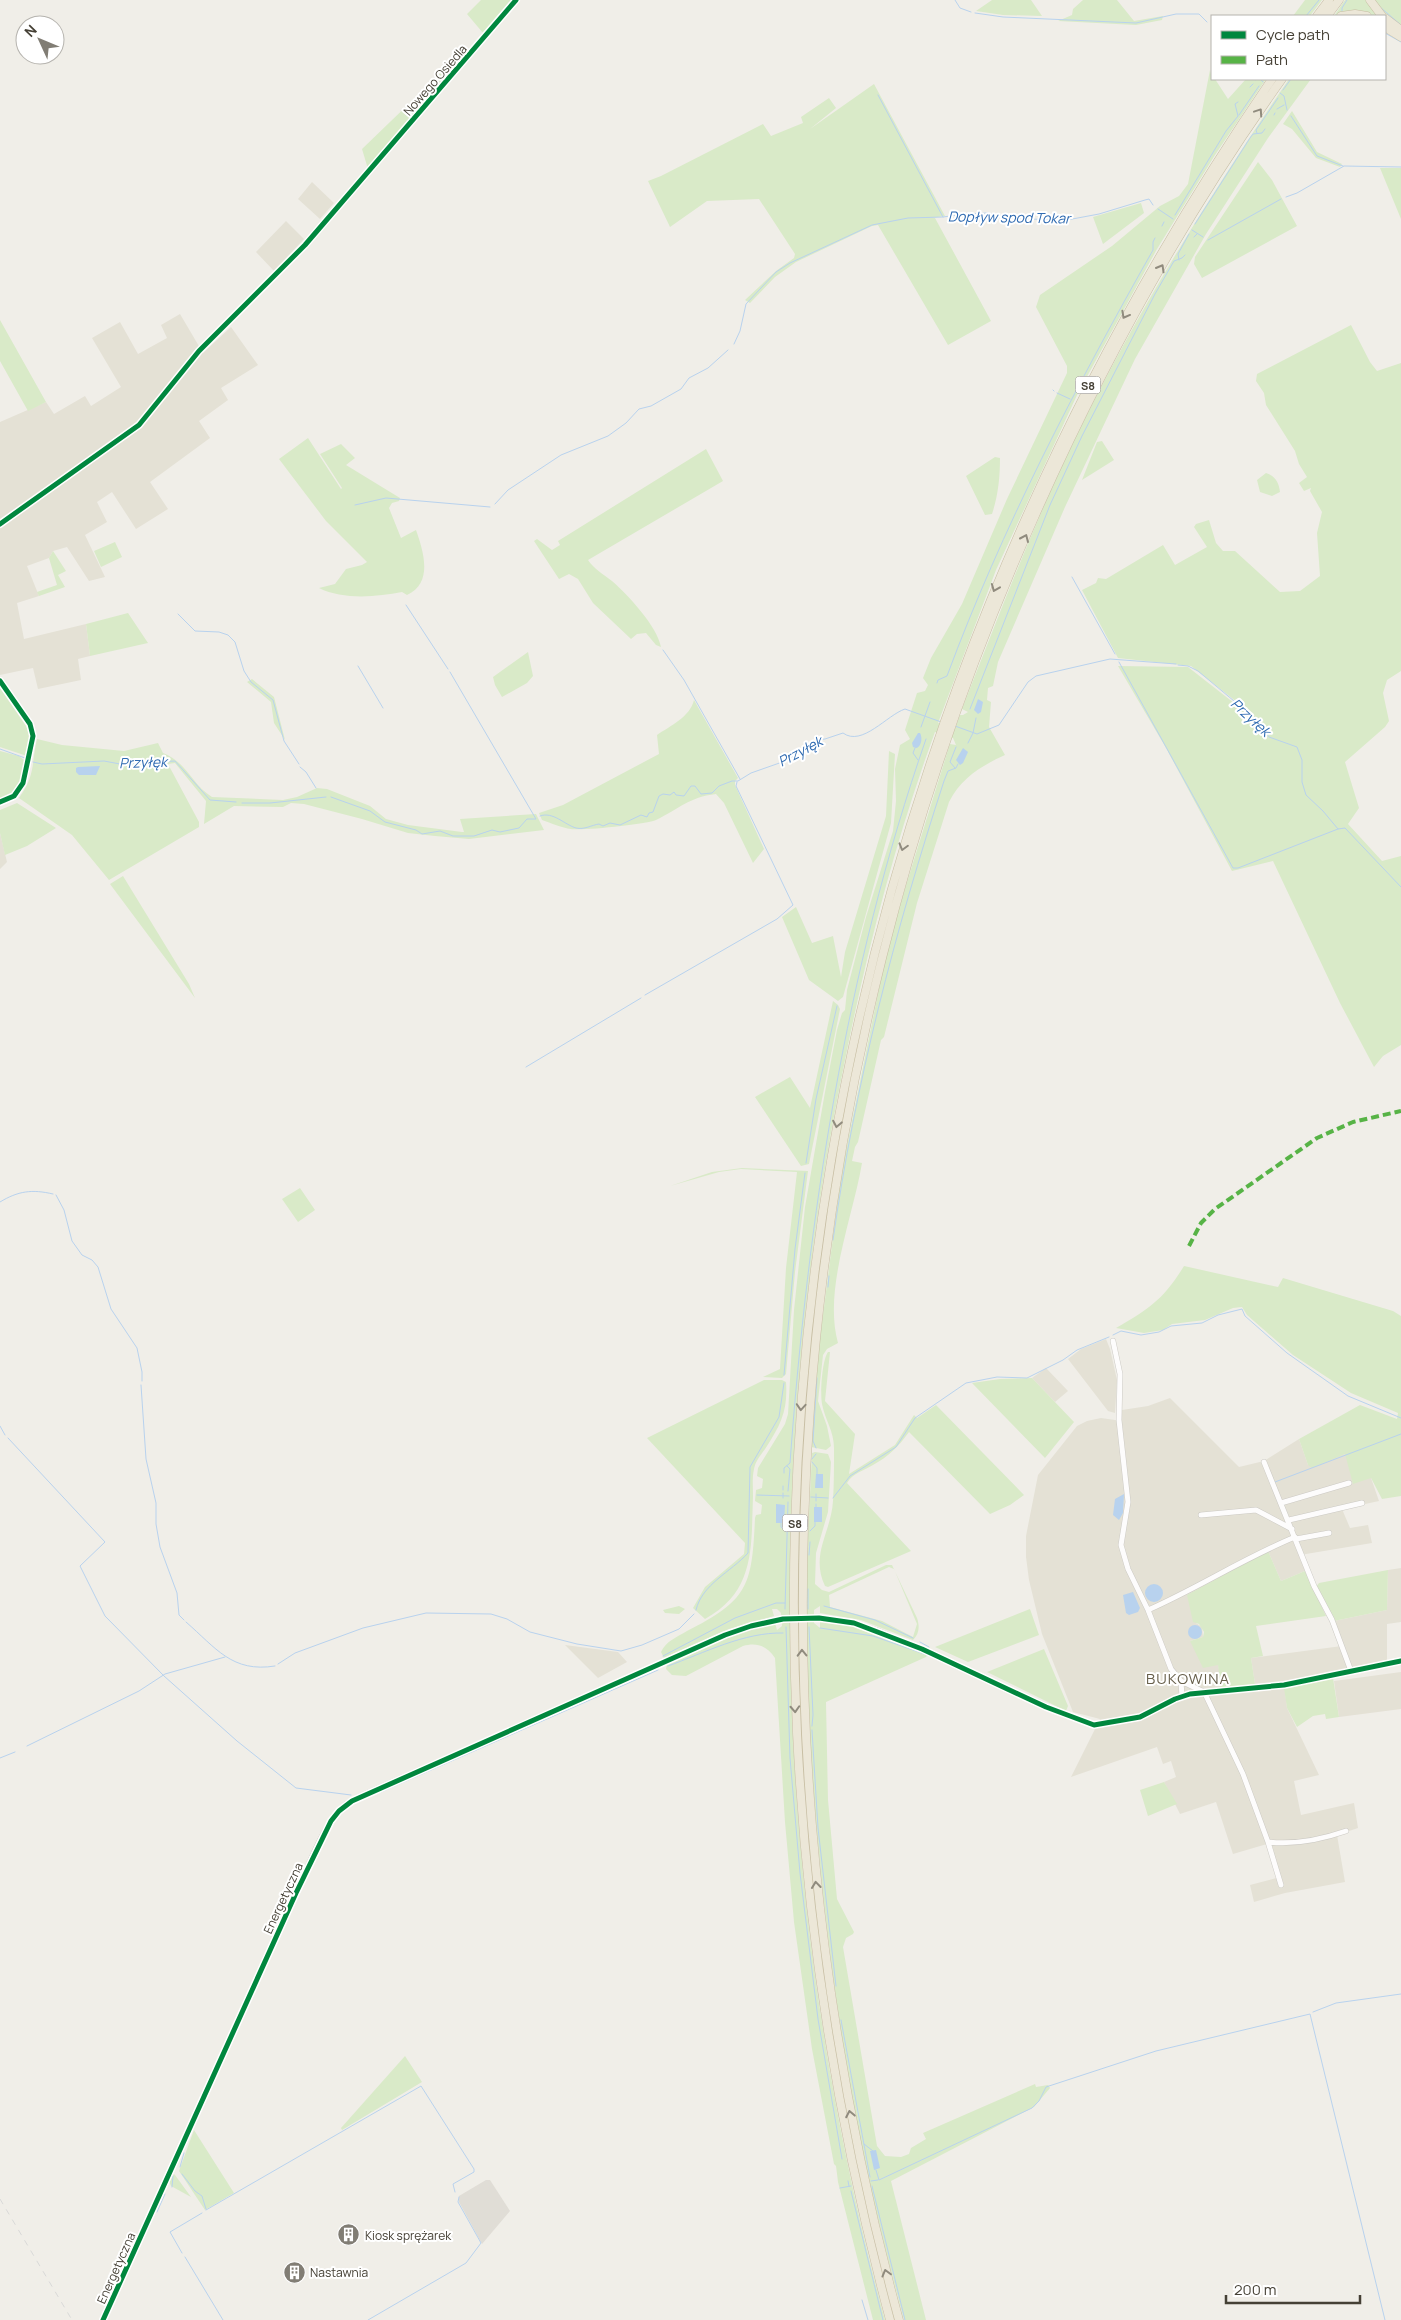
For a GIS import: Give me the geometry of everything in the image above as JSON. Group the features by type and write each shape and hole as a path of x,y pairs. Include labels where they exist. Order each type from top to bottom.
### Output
{"highway":[{"path":"1318,15 1329,0"},
{"path":"1328,15 1339,0"},
{"path":"1370,0 1382,15"},
{"path":"1348,15 1361,15"},
{"path":"1386,19 1401,30"},
{"path":"1386,28 1401,37"},
{"name":"S8","path":"890,2320 861,2204 843,2117 816,1951 804,1849 796,1723 793,1621 795,1512 807,1331 820,1226 836,1127 854,1039 886,909 943,735 1008,556 1050,462 1136,295 1186,211 1271,80"},
{"name":"S8","path":"951,712 1045,491 1100,380 1188,222 1281,80"},
{"name":"S8","path":"899,2320 866,2191 847,2098 819,1914 804,1720 801,1621 803,1513 808,1409 818,1308 831,1207 848,1110 868,1015 895,906 943,735"}],"street":[{"name":"Nowego Osiedla","path":"0,524 139,426 199,351 298,252 516,0"},
{"path":"0,681 30,724 33,736 24,783 14,796 0,802"},
{"path":"1113,1341 1120,1374 1119,1420 1128,1502 1121,1545 1128,1569 1148,1610 1171,1669 1181,1681 1204,1692 1244,1774 1281,1886"},
{"path":"1264,1462 1317,1593 1332,1620 1350,1671"},
{"path":"1282,1503 1349,1483"},
{"path":"1289,1520 1362,1503"},
{"path":"1200,1515 1256,1510 1292,1529"},
{"path":"1148,1610 1295,1538 1329,1533"},
{"name":"Energetyczna","path":"103,2320 327,1828 339,1811 352,1801 732,1632 774,1620 819,1618 848,1622 876,1630 922,1648 1066,1715 1094,1725 1140,1717 1182,1697 1204,1692 1284,1685 1401,1661"},
{"path":"1181,1681 1182,1697"},
{"path":"1268,1842 1294,1843 1324,1838 1346,1831"}],"shaded area":[{"path":"312,182 334,203 320,219 298,199"},
{"path":"286,221 304,239 274,271 256,252"},
{"path":"180,314 203,353 231,327 258,365 221,388 228,400 199,421 210,438 150,482 168,509 136,529 112,492 97,502 107,522 85,535 105,577 89,581 67,547 53,551 49,558 27,566 39,596 17,603 24,639 86,624 90,656 78,659 81,680 38,689 33,668 0,675 0,422 46,402 54,414 85,396 91,406 121,387 92,338 120,322 138,354 167,338 161,325"},
{"path":"0,833 7,862 0,869"},
{"path":"1106,1339 1117,1380 1115,1413 1108,1411 1068,1359 1081,1349"},
{"path":"1046,1368 1068,1391 1055,1402 1032,1378"},
{"path":"1170,1398 1239,1467 1264,1461 1299,1439 1308,1465 1345,1454 1371,1478 1379,1501 1342,1509 1350,1528 1368,1525 1372,1543 1300,1555 1305,1571 1281,1581 1268,1551 1196,1623 1202,1627 1203,1637 1190,1641 1218,1664 1222,1688 1255,1684 1251,1658 1342,1646 1334,1621 1387,1610 1388,1570 1401,1568 1401,1622 1387,1624 1387,1660 1284,1682 1287,1708 1319,1775 1294,1781 1301,1815 1354,1803 1358,1828 1337,1835 1345,1882 1285,1893 1254,1902 1250,1885 1280,1877 1272,1845 1267,1844 1233,1854 1216,1802 1180,1814 1164,1782 1176,1777 1171,1761 1163,1764 1157,1747 1071,1777 1100,1719 1073,1712 1042,1634 1029,1580 1026,1557 1026,1536 1038,1475 1077,1426 1087,1421 1101,1418 1122,1421 1122,1410 1148,1406"},
{"path":"565,1645 618,1652 627,1662 598,1678"},
{"path":"1401,1672 1401,1709 1339,1717 1334,1681"},
{"path":"486,2180 490,2180 510,2211 482,2244 459,2202 459,2196"}],"green space":[{"path":"481,0 513,0 483,33 467,14"},
{"path":"992,0 1031,0 1042,16 1003,15 976,11"},
{"path":"1083,0 1117,0 1134,21 1163,16 1162,20 1136,25 1058,21 1072,15 1073,9"},
{"path":"1305,0 1322,0 1311,15 1294,15"},
{"path":"1345,0 1367,0 1377,15 1342,13 1335,15"},
{"path":"1374,0 1401,0 1401,25 1385,14"},
{"path":"447,67 452,72 368,169 362,149"},
{"path":"1210,70 1211,80 1216,80 1228,99 1245,80 1265,80 1215,155 1157,249 1078,393 996,570 938,723 955,729 960,715 968,712 962,709 1043,509 1097,395 1147,302 1230,167 1288,80 1310,80 1268,138 1206,234 1135,359 1065,507 998,662 993,686 988,688 987,700 991,702 989,727 1005,755 966,779 949,802 917,903 852,1161 862,1163 837,1277 834,1322 838,1343 827,1349 823,1355 818,1401 827,1426 831,1446 826,1450 811,1447 819,1346 841,1175 883,969 899,908 950,744 956,745 953,738 935,732 895,853 863,977 845,1060 817,1217 799,1375 791,1534 791,1693 801,1851 820,2009 848,2165 885,2320 873,2320 838,2182 812,2049 794,1922 785,1822 775,1658 769,1650 753,1644 743,1646 686,1676 672,1675 666,1669 667,1664 738,1633 775,1623 777,1630 782,1626 781,1613 777,1609 772,1609 774,1616 729,1629 664,1658 661,1652 672,1640 723,1610 735,1599 749,1575 755,1518 756,1515 761,1514 762,1505 755,1501 756,1490 762,1488 763,1479 757,1476 758,1468 785,1424 788,1414 794,1310 805,1207 825,1092 837,1030 842,1013 845,1010 847,990 866,917 893,831 896,801 895,769 900,745 910,739 905,730 917,693 925,691 928,685 923,678 931,658 962,604 1007,499 1067,373 1067,366 1036,307 1040,295 1112,246 1160,206 1179,196 1188,184"},
{"path":"874,84 945,216 931,218 935,218 991,321 948,345 878,225 872,226 796,262 775,277 750,303 745,300 776,271 794,258 795,254 759,199 707,201 670,227 648,181 763,124 771,136 803,123 801,117 829,98 836,108 810,129"},
{"path":"1292,111 1317,152 1342,164 1340,167 1316,158 1292,129 1283,124"},
{"path":"1258,162 1272,180 1297,226 1202,278 1194,264 1195,257"},
{"path":"1380,168 1401,168 1401,219"},
{"path":"1141,203 1144,213 1103,244 1093,217"},
{"path":"0,320 46,402 28,411 0,361"},
{"path":"1351,325 1370,362 1377,371 1401,363 1401,671 1387,680 1383,693 1389,721 1385,727 1345,762 1359,808 1348,824 1382,861 1401,856 1401,1045 1383,1056 1374,1067 1340,1003 1273,861 1232,871 1166,748 1118,666 1188,667 1248,714 1247,710 1191,666 1118,658 1082,590 1096,583 1098,578 1106,579 1163,545 1175,565 1207,547 1194,527 1196,524 1209,520 1216,543 1223,551 1235,551 1280,592 1300,591 1320,576 1317,533 1322,512 1310,491 1311,488 1304,491 1299,483 1307,477 1299,464 1295,451 1266,405 1264,393 1256,381 1257,374"},
{"path":"308,438 341,489 320,454 341,444 355,458 346,465 400,498 399,501 392,503 389,508 401,538 416,530 423,556 424,574 421,583 415,590 407,595 402,592 349,596 328,592 319,588 335,584 346,569 367,562 326,521 279,459"},
{"path":"1102,441 1114,460 1082,480 1097,442"},
{"path":"706,449 723,481 588,560 596,569 619,587 641,611 654,630 661,647 656,645 646,633 637,634 631,639 593,603 578,579 569,574 559,579 534,541 537,539 552,550 560,545 558,541"},
{"path":"995,457 1000,458 997,494 992,514 985,515 966,476"},
{"path":"1266,473 1274,478 1279,485 1280,492 1272,496 1260,492 1257,480"},
{"path":"115,542 122,557 101,567 94,551"},
{"path":"53,551 66,571 58,575 65,587 39,596 37,592 57,585 49,558"},
{"path":"128,613 148,643 90,656 86,624"},
{"path":"528,652 533,676 527,683 502,697 493,677"},
{"path":"252,679 274,697 285,740 274,723 271,702 247,682"},
{"path":"0,688 26,726 30,736 27,756 0,747"},
{"path":"694,700 738,778 735,781 735,785 764,849 753,863 724,803 716,794 698,798 684,804 656,820 640,823 600,828 571,829 542,820 539,813 563,805 659,754 657,735 684,716"},
{"path":"37,739 62,745 124,751 158,743 163,753 178,762 199,786 212,797 283,800 297,797 317,788 327,789 370,806 386,819 408,825 464,832 460,819 536,814 544,830 469,839 435,836 408,833 304,804 291,803 283,807 234,806 204,824 206,801 175,763 168,764 199,822 199,827 109,880 72,835 19,798 31,776"},
{"path":"0,751 19,756 25,761 19,785 12,793 0,799"},
{"path":"889,751 895,754 891,823 843,997 838,1001 809,980 782,917 796,907 812,943 833,936 841,977 845,952 886,816"},
{"path":"17,803 56,828 27,846 5,855 0,833 0,810"},
{"path":"123,876 189,984 195,998 110,884"},
{"path":"833,1001 840,1009 809,1164 801,1166 755,1097 790,1077 810,1108"},
{"path":"742,1168 808,1171 795,1272 786,1374 782,1378 763,1377 780,1369 786,1268 797,1172 741,1169 719,1172 670,1186 712,1172"},
{"path":"300,1188 315,1210 298,1222 282,1199"},
{"path":"1184,1266 1278,1287 1283,1278 1393,1311 1401,1316 1401,1496 1382,1499 1371,1478 1353,1484 1345,1454 1312,1468 1308,1465 1299,1439 1360,1405 1397,1419 1398,1413 1351,1393 1293,1355 1247,1315 1242,1307 1233,1308 1205,1320 1172,1324 1163,1330 1144,1333 1116,1328 1155,1302 1170,1287"},
{"path":"828,1352 830,1352 825,1401 855,1434 849,1474 895,1445 914,1415 917,1418 936,1405 1024,1495 1010,1505 990,1514 909,1432 888,1455 855,1474 847,1483 911,1551 828,1587 825,1586 821,1574 820,1553 831,1513 834,1475 834,1442 821,1399 823,1369"},
{"path":"1032,1378 1074,1422 1045,1458 972,1383 1000,1379"},
{"path":"764,1380 782,1380 786,1382 786,1401 780,1423 754,1469 752,1532 747,1566 742,1581 734,1595 722,1608 705,1619 693,1608 705,1587 744,1554 745,1543 647,1438"},
{"path":"812,1453 828,1454 831,1462 828,1512 816,1553 815,1584 822,1590 829,1592 886,1565 892,1565 894,1569 889,1567 829,1595 830,1607 882,1621 913,1637 917,1624 895,1571 917,1618 919,1627 918,1633 913,1640 861,1620 820,1613 820,1606 814,1610 814,1623 820,1628 820,1621 848,1625 870,1631 928,1654 926,1657 826,1702 828,1800 837,1899 854,1932 846,1938 843,1947 877,2146 885,2156 901,2157 909,2154 911,2148 926,2139 923,2133 1035,2084 1036,2087 1048,2085 1050,2088 1034,2107 891,2181 926,2320 904,2320 895,2288 858,2127 831,1962 815,1811 806,1659 806,1582"},
{"path":"1268,1551 1281,1581 1305,1571 1326,1616 1256,1626 1263,1656 1251,1658 1255,1684 1221,1688 1218,1665 1203,1668 1190,1641 1203,1637 1204,1632 1199,1624 1193,1622 1187,1595"},
{"path":"1388,1570 1387,1610 1334,1621 1316,1587 1319,1583"},
{"path":"679,1606 685,1609 679,1614 665,1613 663,1610"},
{"path":"1030,1609 1039,1635 968,1662 935,1647"},
{"path":"1044,1649 1068,1706 1066,1711 987,1672"},
{"path":"1333,1678 1339,1717 1326,1719 1325,1714 1313,1716 1297,1727 1287,1708 1284,1688"},
{"path":"1164,1782 1177,1804 1148,1816 1140,1790"},
{"path":"405,2056 422,2082 342,2130 341,2128"},
{"path":"194,2130 234,2193 205,2210 179,2171"},
{"path":"174,2174 191,2197 171,2186 169,2181"}],"water":[{"path":"978,699 983,702 981,712 978,714 974,710"},
{"path":"918,733 921,735 921,740 916,748 913,747 912,743"},
{"path":"963,748 968,752 963,763 960,765 956,760"},
{"path":"100,766 96,775 79,775 76,772 78,767"},
{"path":"816,1474 823,1474 823,1488 815,1488"},
{"path":"1124,1494 1123,1513 1119,1520 1113,1515 1115,1499"},
{"path":"776,1504 785,1505 784,1523 776,1523"},
{"path":"814,1507 822,1507 822,1522 814,1522"},
{"path":"1150,1584 1158,1584 1163,1589 1161,1600 1150,1602 1145,1597 1145,1589"},
{"path":"1133,1592 1140,1608 1138,1612 1129,1615 1126,1613 1123,1595"},
{"path":"1195,1625 1200,1627 1202,1632 1200,1637 1195,1639 1190,1637 1188,1632 1190,1627"},
{"path":"876,2150 880,2168 874,2170 870,2151"}],"waterway":[{"path":"955,0 960,8 971,12"},
{"path":"1307,15 1319,0"},
{"path":"1342,11 1347,0"},
{"path":"1380,7 1401,25"},
{"path":"975,13 1003,17 1136,23 1176,14 1199,14 1207,22"},
{"path":"1386,34 1401,42"},
{"path":"1283,90 1290,80"},
{"path":"1250,87 1253,84"},
{"path":"1239,115 1259,86"},
{"path":"1280,93 1284,96 1287,110"},
{"path":"878,95 943,217"},
{"path":"1257,133 1256,130 1278,98"},
{"path":"1175,215 1226,131 1238,116 1235,104 1238,102"},
{"path":"1277,109 1284,105"},
{"path":"1291,116 1317,156 1343,166"},
{"path":"1195,224 1250,138 1253,134 1262,133 1265,129"},
{"name":"Dopływ spod Tokar","path":"1286,197 1297,193 1344,166 1401,167"},
{"name":"Dopływ spod Tokar","path":"734,344 740,331 746,304 776,272 790,263 872,225 908,218 987,213 1028,219 1067,220 1099,214 1149,199 1153,205"},
{"name":"Dopływ spod Tokar","path":"1208,240 1281,199"},
{"name":"Dopływ spod Tokar","path":"1158,209 1173,219"},
{"path":"1162,226 1164,222"},
{"name":"Dopływ spod Tokar","path":"1192,230 1203,237"},
{"path":"1179,260 1178,254 1189,234"},
{"name":"Dopływ spod Tokar","path":"1194,237 1197,234"},
{"path":"937,683 938,680 947,676 991,566 1041,459 1153,250 1155,238"},
{"path":"970,709 1050,505 1082,436 1155,294 1174,261 1185,255"},
{"name":"Dopływ spod Tokar","path":"495,504 508,490 561,455 608,436 626,423 639,409 651,406 681,389 689,378 708,368 728,350"},
{"path":"1057,393 1070,399"},
{"name":"Dopływ spod Tokar","path":"355,505 386,498 490,507"},
{"path":"1072,577 1115,654"},
{"path":"406,605 448,669"},
{"path":"178,614 195,631 219,632 228,635 235,642 244,671 251,682 273,700 284,741 299,764"},
{"path":"663,650 684,680 740,779"},
{"name":"Przyłęk","path":"955,726 977,734 999,725 1028,682 1036,676 1110,659 1176,664"},
{"path":"1119,662 1233,868 1238,868 1338,829"},
{"name":"Przyłęk","path":"1178,665 1188,666 1198,671 1252,716 1269,737 1297,747 1302,760 1302,782 1306,795 1338,829 1345,828 1401,887"},
{"path":"358,666 383,708"},
{"name":"Przyłęk","path":"331,797 370,811 385,822 416,830 422,834 440,831 453,836 474,836 492,830 500,832 519,828 527,819 536,819 450,672"},
{"name":"Przyłęk","path":"921,727 930,702"},
{"name":"Przyłęk","path":"540,816 550,815 576,828 585,828 599,824 603,826 610,823 620,825 641,815 647,817 649,813 653,812 659,796 663,794 670,795 674,792 676,795 684,796 691,786 695,786 701,794 712,793 719,786 732,781 738,781 751,773 788,760 816,740 843,733 850,736 858,736 874,729 905,709 944,723"},
{"name":"Przyłęk","path":"968,743 973,733 976,718"},
{"path":"784,1473 784,1468 790,1463 807,1279 834,1096 873,916 898,827 926,739"},
{"path":"955,768 950,762 956,747"},
{"path":"915,748 913,753 918,760"},
{"name":"Przyłęk","path":"0,749 25,758"},
{"name":"Przyłęk","path":"33,762 42,764 104,761 120,764 175,761 210,800 236,802"},
{"path":"833,1240 853,1124 878,1008 909,894 944,781 948,771 956,768 958,764"},
{"path":"300,767 306,772 316,788"},
{"path":"645,995 777,919 793,905 736,786 737,782"},
{"name":"Przyłęk","path":"242,803 270,803 326,797"},
{"path":"526,1067 641,998"},
{"path":"806,1163 816,1099 837,1006"},
{"path":"784,1375 795,1249 805,1173"},
{"path":"0,1202 13,1195 25,1192 53,1194"},
{"path":"56,1195 64,1210 72,1241 82,1255 92,1260 98,1267 111,1309 137,1348 142,1381"},
{"path":"828,1287 829,1276"},
{"path":"1113,1335 1121,1331 1141,1335 1159,1332 1171,1326 1202,1323 1218,1315 1242,1309 1245,1316 1287,1353 1348,1396 1401,1418"},
{"path":"833,1498 850,1476 896,1447 915,1418 966,1383 997,1377 1027,1378 1063,1360 1077,1350 1109,1337"},
{"path":"816,1448 813,1441 817,1378"},
{"path":"696,1610 704,1593 748,1553 750,1467 779,1417 784,1383"},
{"path":"141,1385 146,1459 156,1503 156,1524 160,1547 177,1593 179,1615 184,1620"},
{"path":"0,1426 5,1435"},
{"path":"1275,1482 1401,1434"},
{"path":"8,1438 105,1542 80,1566 105,1616 164,1676 237,1741 296,1788 351,1795"},
{"path":"812,1459 816,1454"},
{"path":"812,1462 817,1468 817,1474"},
{"path":"787,1466 790,1469 788,1491"},
{"path":"783,1493 783,1498"},
{"path":"816,1494 816,1501"},
{"path":"757,1495 789,1496"},
{"path":"811,1497 828,1498"},
{"path":"785,1609 788,1502"},
{"path":"810,1531 815,1526 815,1522"},
{"path":"781,1523 781,1527 786,1532"},
{"path":"809,1555 810,1542"},
{"path":"808,1589 808,1609"},
{"path":"663,1656 735,1618 776,1603 785,1603"},
{"path":"824,1606 875,1620 913,1638"},
{"path":"278,1664 295,1653 363,1628 426,1613 491,1614 507,1619 530,1632 577,1644 621,1651 642,1645 679,1629 694,1614"},
{"path":"186,1622 216,1649 236,1662 247,1666 275,1666"},
{"path":"786,1627 790,1758 800,1873 818,2019 842,2159"},
{"path":"809,1627 812,1726"},
{"path":"820,1628 873,1636 933,1657"},
{"path":"668,1666 739,1640 754,1636 783,1633"},
{"path":"920,1642 929,1647"},
{"path":"27,1746 139,1691 165,1674 225,1657"},
{"path":"381,1792 658,1670"},
{"path":"812,1730 818,1828 836,1986"},
{"path":"0,1758 15,1752"},
{"path":"1313,2012 1336,2003 1401,1994"},
{"path":"876,2170 879,2180 1032,2108 1039,2101 1046,2087 1156,2051 1310,2014 1385,2320"},
{"path":"841,2020 870,2177"},
{"path":"206,2210 421,2086 474,2169 474,2172 453,2184 455,2192"},
{"path":"864,2144 873,2151"},
{"path":"180,2167 184,2153"},
{"path":"182,2174 195,2191 202,2196 206,2209"},
{"path":"172,2187 173,2176"},
{"path":"871,2181 878,2180"},
{"path":"848,2181 849,2186"},
{"path":"840,2188 851,2186"},
{"path":"872,2186 905,2320"},
{"path":"851,2191 883,2320"},
{"path":"157,2212 165,2194"},
{"path":"368,2320 466,2263 481,2243 458,2202 459,2197"},
{"path":"182,2253 170,2232 202,2213"},
{"path":"185,2257 223,2320"},
{"path":"862,2300 868,2320"}],"railway":[{"path":"0,2199 72,2320"}],"marked path":[{"path":"1189,1246 1201,1223 1215,1209 1317,1138 1353,1122 1401,1111"}],"cycle path":[{"path":"0,524 139,425 199,351 305,245 516,0"},
{"path":"0,681 30,724 33,736 23,783 14,796 0,802"},
{"path":"103,2320 296,1893 331,1821 339,1811 352,1801 725,1635 751,1626 783,1619 819,1618 854,1623 922,1649 1046,1707 1094,1725 1140,1717 1175,1699 1190,1694 1284,1685 1401,1661"}],"place":[{"name":"Kiosk sprężarek","path":"349,2235"},
{"name":"Nastawnia","path":"294,2272"}],"district":[{"name":"BUKOWINA","path":"1188,1678"}]}
